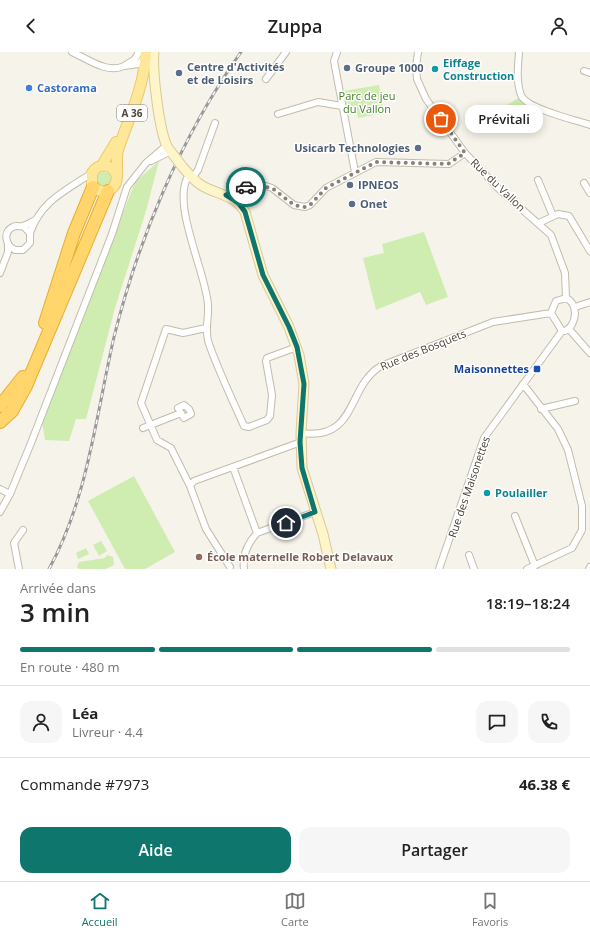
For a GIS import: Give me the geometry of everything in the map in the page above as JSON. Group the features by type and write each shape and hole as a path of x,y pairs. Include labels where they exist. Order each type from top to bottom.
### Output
{"highway":[{"path":"0,416 13,401 46,321 74,234 92,185"},
{"name":"A 36","path":"0,422 14,408 26,386 108,191"},
{"path":"0,406 23,377"}],"main road":[{"name":"A 36","path":"92,173 96,168 102,166 114,146 134,93 140,52"},
{"name":"A 36","path":"108,191 115,186 118,151 142,84 146,52"},
{"path":"102,166 111,167 116,174"},
{"path":"92,173 92,185 100,191 108,191"}],"street":[{"path":"72,52 107,69 116,70 135,59 140,52"},
{"path":"124,66 139,64 146,52"},
{"path":"160,52 154,52 154,74 173,155 200,185 226,195 238,202 245,212 263,275 289,327 297,347 304,384 301,437 302,468 323,534 331,569"},
{"path":"266,79 286,52"},
{"path":"337,52 334,61 355,172"},
{"name":"Rue du Vallon","path":"418,52 416,67 420,88 465,153 499,189 551,235 563,265 566,298"},
{"path":"519,52 518,81 521,97 531,105 590,125"},
{"path":"278,114 318,102 342,106"},
{"path":"215,123 198,170 185,181 183,202 208,305 206,328 209,343 244,426 249,427 267,420 270,416 272,395 266,361 268,358 297,347"},
{"path":"226,195 239,189 252,186 266,186 272,188 294,205 305,207 310,205 326,188 376,162 448,164 465,153"},
{"path":"0,512 10,494 112,234 127,187 146,163 173,155"},
{"path":"6,259 28,246 31,240 30,233 35,220 54,197 92,173"},
{"path":"538,180 553,216"},
{"path":"80,181 92,185"},
{"path":"584,183 590,193"},
{"path":"539,223 553,216 562,214 569,216 590,251"},
{"path":"0,273 8,252 6,237 9,230 15,226 23,226 35,220"},
{"path":"23,226 30,233"},
{"path":"8,245 15,250 20,250"},
{"path":"566,298 573,303 575,307 573,322 569,329 562,331 551,313 556,301 566,298"},
{"path":"575,307 590,302"},
{"name":"Rue des Bosquets","path":"190,486 194,481 233,467 301,437 339,425 349,413 364,381 373,371 382,366 493,322 551,313"},
{"path":"206,328 183,333 166,329 142,403 157,440 171,448 190,486 206,529 228,568 243,561"},
{"path":"569,329 590,353"},
{"name":"Rue des Maisonettes","path":"440,569 484,438 562,331"},
{"path":"515,516 532,568 572,548 582,530 582,506 568,450 558,429 523,384"},
{"path":"541,409 575,401"},
{"path":"143,428 181,413"},
{"path":"233,467 257,533"},
{"path":"0,488 10,494"},
{"path":"244,569 243,561 250,540 257,533 315,512"},
{"path":"19,569 14,543 23,530"},
{"path":"469,555 474,569"}],"green space":[{"name":"Parc de jeu du Vallon","path":"379,85 384,113 358,118 357,112 347,113 344,91"},
{"path":"520,97 531,108 513,131 499,110"},
{"path":"159,161 146,211 115,308 86,419 76,419 69,441 45,440 42,422 135,182"},
{"path":"104,172 109,174 111,179 109,184 104,186 99,184 97,179 99,174"},
{"path":"424,232 448,297 426,305 420,292 376,310 363,258 384,253 382,244"},
{"path":"134,476 175,552 145,569 125,569 88,501"},
{"path":"101,541 107,551 99,556 93,545"},
{"path":"86,548 89,554 78,559 76,553"},
{"path":"107,555 113,557 114,565 106,569 79,569 77,567 79,562 105,558"}],"railway":[{"path":"49,569 62,542 82,485 96,426 114,337 124,300 149,225 164,189 199,118 241,52"}],"way so far":[{"path":"246,187 266,186 272,188 294,205 298,207 305,207 310,205 322,191 337,181 376,162 448,164 465,153 441,119"}],"place":[{"name":"Groupe 1000","path":"347,68"},
{"name":"Eiffage Construction","path":"435,69"},
{"name":"Centre d'Activités et de Loisirs","path":"179,73"},
{"name":"Castorama","path":"29,88"},
{"name":"Prévitali","path":"441,119"},
{"name":"Usicarb Technologies","path":"418,148"},
{"name":"IPNEOS","path":"350,185"},
{"name":"Onet","path":"352,204"},
{"name":"Maisonnettes","path":"537,369"},
{"name":"Poulailler","path":"487,493"},
{"name":"École maternelle Robert Delavaux","path":"199,557"}],"route":[{"path":"246,187 226,195 238,202 245,212 263,275 289,327 297,347 304,384 300,442 302,468 315,512 286,523"}]}
